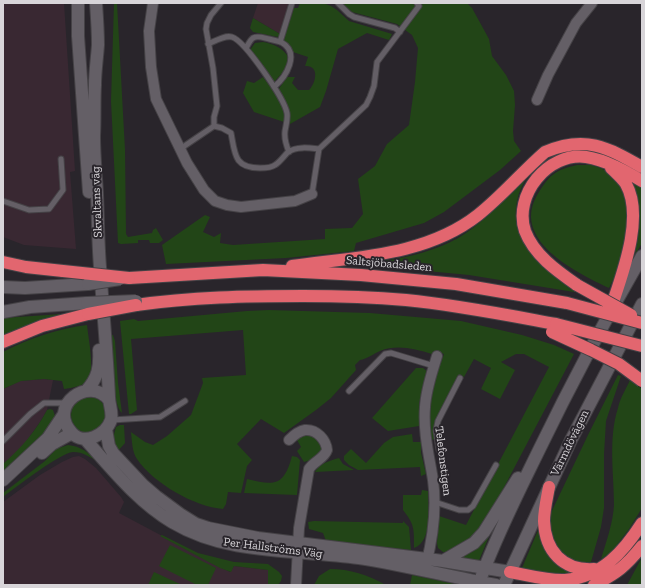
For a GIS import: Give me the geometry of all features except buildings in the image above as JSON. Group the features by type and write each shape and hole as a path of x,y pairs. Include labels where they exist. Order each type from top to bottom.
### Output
{"highway":[{"path":"263,270 387,253 417,246 437,239 454,231 477,215 545,152 570,144 580,143 594,145 639,164"},
{"path":"642,181 605,162 586,157 567,159 554,164 543,172 534,182 522,206 526,232 542,258 578,285 642,322"},
{"path":"605,162 627,185 634,209 633,237 610,311"},
{"name":"Saltsjöbadsleden","path":"3,262 63,272 130,278 263,270 361,275 429,281 456,284 567,303 642,322"},
{"path":"3,342 88,309 171,300 262,296 360,296 407,300 476,309 554,328 642,346"},
{"path":"554,328 619,364 642,381"},
{"path":"549,487 544,520 546,539 550,548 563,562 574,567 585,570 599,569"},
{"path":"510,572 565,580 579,577 599,569 611,561 622,551 642,523"},
{"path":"594,585 612,576 628,564 642,546"}],"main road":[{"name":"Skvaltans väg","path":"7,477 48,438 65,409 76,394 86,391 93,384 99,369 100,356 78,36 78,3"},
{"name":"Skvaltans väg","path":"96,3 98,45 95,84 94,139 100,265 111,411 108,424"},
{"name":"Värmdövägen","path":"479,584 514,500 610,311 642,256"},
{"path":"3,287 25,288 88,284 130,278"},
{"name":"Värmdövägen","path":"504,585 587,407 642,304"},
{"path":"3,312 30,307 88,309"},
{"path":"86,391 104,394 109,400"},
{"path":"65,409 67,426 72,433 80,439 98,436 108,424"},
{"name":"Per Hallströms Väg","path":"108,424 109,446 117,458 157,497 180,514 196,524 208,528 298,548"},
{"name":"Värmdövägen","path":"443,561 474,543 484,532 550,428"},
{"name":"Skvaltans väg","path":"7,477 29,464 52,444 72,433"},
{"name":"Per Hallströms Väg","path":"85,439 145,503 172,522 200,536 227,544 258,549 358,549 426,565 479,584 496,585"},
{"name":"Per Hallströms Väg","path":"426,565 443,561 510,572"}],"street":[{"path":"153,3 149,31 156,99 180,149 197,181 204,190 215,201 241,207 294,201 312,194"},
{"path":"537,100 548,74 576,23 592,3"},
{"name":"Telefonstigen","path":"426,565 433,535 435,502 433,480 424,429 425,407 426,396 436,361"},
{"name":"Per Hallströms Väg","path":"289,440 300,432 306,430 310,431 319,435 325,440 327,450 323,457 309,469 299,528 298,548"},
{"path":"296,585 298,548"}],"lane":[{"path":"214,126 214,117 217,106 213,68 206,29 207,22 211,15 221,3"},
{"path":"280,42 292,3"},
{"path":"338,3 351,16 395,28 400,32"},
{"path":"312,194 319,149 366,105 374,86 377,62 420,6 417,3"},
{"path":"208,44 228,37 236,38 246,48 284,105 287,114 285,142 289,152"},
{"path":"246,48 252,39 256,37 263,37 285,45 291,59 286,72 274,88"},
{"path":"180,149 214,126 231,133 238,161 247,167 271,167 289,152 301,148 319,149"},
{"path":"3,201 29,210 49,209 63,190 61,159"},
{"path":"349,391 385,354 391,353 436,361"},
{"path":"439,450 436,431 438,421 460,378"},
{"path":"108,424 160,417 185,402"},
{"path":"3,441 30,414 44,403 65,409"},
{"path":"435,502 459,510 468,510 473,506 496,465"}],"shaded area":[{"path":"3,3 64,3 75,171 70,172 76,249 24,245 3,237"},
{"path":"258,3 290,3 280,34 253,18"},
{"path":"44,379 53,380 47,410 21,449 3,464 3,389 20,381"},
{"path":"79,456 96,468 121,497 124,502 119,513 230,572 234,566 269,570 268,585 3,585 3,502 40,475 62,462"}],"green space":[{"path":"114,3 117,3 125,150 126,234 128,237 152,233 156,228 163,240 159,243 150,243 149,240 138,240 138,243 118,243 111,101"},
{"path":"300,3 323,3 337,10 349,21 392,34 389,40 367,33 338,49 320,107 290,124 290,116 278,90 287,77 295,77 292,83 298,90 309,90 315,79 315,71 313,68 310,66 305,66 308,57 293,52 283,41 294,8 298,8"},
{"path":"342,3 467,3 472,8 489,39 492,56 506,75 514,91 514,141 521,151 500,170 444,212 424,223 356,243 354,251 286,258 166,264 162,245 205,215 210,217 203,232 214,237 221,233 220,243 233,245 325,239 325,229 352,228 363,214 358,179 375,166 387,144 409,125 418,48 412,35 397,24 352,12"},
{"path":"253,18 280,34 278,37 253,32 250,28"},
{"path":"263,42 278,47 289,58 284,71 274,82 250,50 255,43"},
{"path":"263,77 275,92 284,110 284,122 254,112 243,93 247,81 254,83"},
{"path":"577,165 591,165 601,168 614,176 621,185 632,216 623,260 609,288 579,273 550,252 539,239 532,225 532,209 539,192 550,177 559,171"},
{"path":"530,171 518,197 516,213 518,227 530,252 540,263 576,289 574,292 469,275 353,264 393,260 414,255 432,250 458,238 488,215"},
{"path":"624,174 642,184 642,243 635,255 640,220 639,203 632,185"},
{"path":"269,310 370,313 461,321 522,335 554,345 574,354 490,514 472,539 448,552 443,552 438,548 437,543 439,516 466,525 549,367 524,354 516,354 501,362 515,370 500,399 481,389 491,368 474,359 464,377 459,375 438,421 435,439 431,440 429,416 431,396 444,354 434,351 432,354 413,349 393,348 380,351 368,358 360,360 355,365 356,370 331,398 284,433 261,419 237,444 252,460 247,466 241,493 228,492 226,504 223,509 200,504 188,499 153,477 137,459 133,450 131,432 145,442 153,445 167,436 191,415 203,383 202,378 246,375 243,330 131,339 137,410 129,414 120,321 134,319 138,321"},
{"path":"62,314 3,337 3,318"},
{"path":"87,325 91,361 89,381 64,389 62,381 44,379 21,381 3,389 3,352 44,335 77,326"},
{"path":"110,335 113,335 115,341 122,413 116,400 114,389"},
{"path":"416,368 423,368 429,373 419,403 419,426 388,431 372,418"},
{"path":"618,375 621,376 606,421 604,454 604,508 601,527 591,562 581,562 565,556 555,543 549,517"},
{"path":"630,380 642,389 642,508 629,529 610,554 601,559 609,532 614,505 612,456 613,432 620,401"},
{"path":"89,397 99,400 104,405 107,415 104,425 99,430 89,433 79,430 74,425 71,415 74,405 79,400"},
{"path":"47,410 53,410 55,416 45,433 32,447 3,472 3,464 28,439"},
{"path":"124,425 125,443 117,452 112,442 116,427"},
{"path":"307,433 315,437 322,446 321,452 311,460 304,462 297,451 301,447 297,440"},
{"path":"412,434 413,442 421,442 421,453 426,474 421,476 420,467 358,470 344,460 344,456 351,449 366,463 384,443 393,437"},
{"path":"68,445 84,450 98,462 80,453 73,452 67,454 58,458 3,497 3,493 45,461 56,449"},
{"path":"292,456 297,457 300,460 297,495 244,493 247,479 271,483 282,478 286,473"},
{"path":"339,458 343,464 354,470 315,472 322,464"},
{"path":"422,490 428,491 429,515 427,531 424,539 414,548 413,528 410,520 403,510 403,495 421,495"},
{"path":"403,521 409,527 411,550 326,541 323,533 309,529 308,522 403,523"},
{"path":"539,528 565,568 572,573 554,574 522,568"},
{"path":"490,534 478,563 456,559"},
{"path":"162,535 198,553 234,562 268,564 279,572 282,576 281,581 278,585 268,585 268,570 234,566 231,572 220,568 160,536"},
{"path":"170,545 216,568 208,585 197,585 159,566"},
{"path":"642,558 642,585 627,585 640,561"},
{"path":"330,569 359,573 386,585 314,585 319,576"},
{"path":"154,572 182,585 148,585"},
{"path":"412,575 455,584 457,585 410,585"}]}
